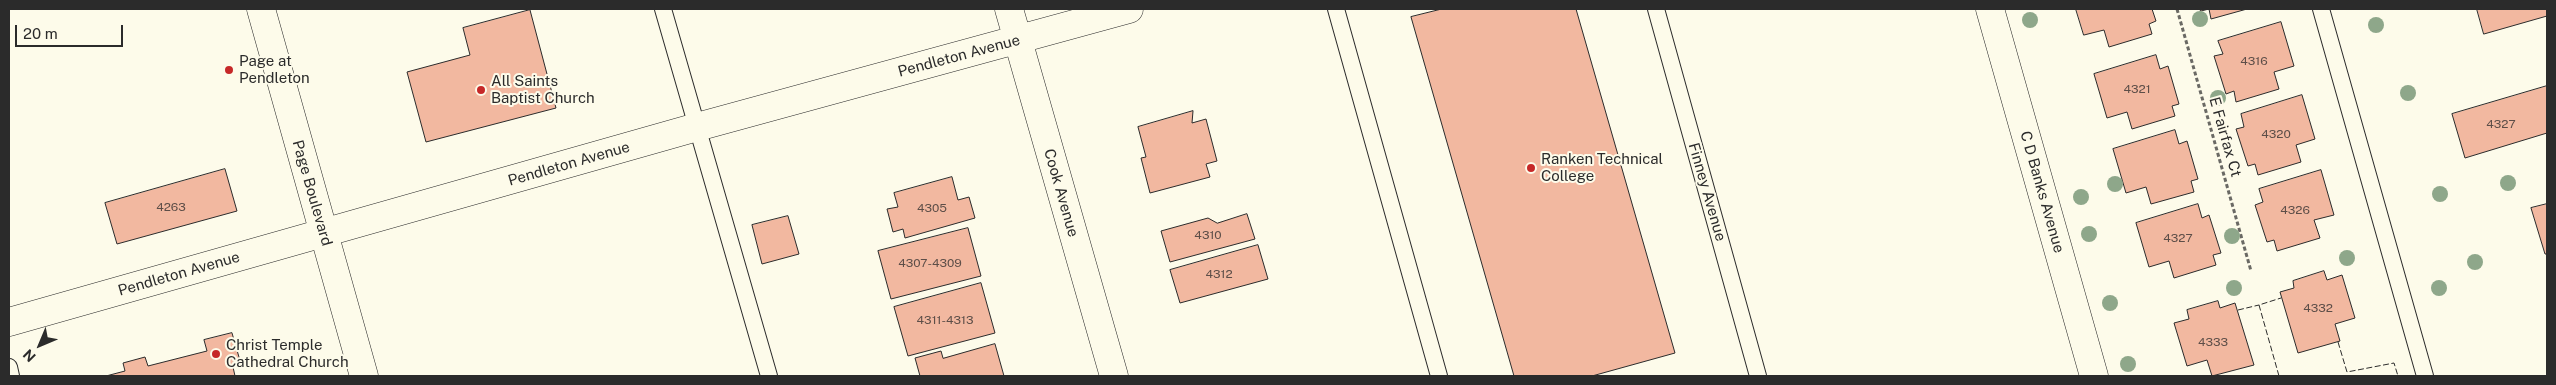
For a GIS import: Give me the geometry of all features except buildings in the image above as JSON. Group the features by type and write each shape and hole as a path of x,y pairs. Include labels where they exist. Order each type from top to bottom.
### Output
{"street":[{"name":"Page Boulevard","path":"261,9 364,376"},
{"name":"Cook Avenue","path":"1009,9 1114,376"},
{"name":"Pendleton Avenue","path":"9,322 697,127 1129,9"},
{"name":"C D Banks Avenue","path":"1990,9 2094,376"}],"lane":[{"path":"663,9 769,376"},
{"path":"1336,9 1439,376"},
{"name":"Finney Avenue","path":"1656,9 1758,376"},
{"path":"2321,9 2425,376"},
{"path":"9,367 11,376"}],"path":[{"name":"E Fairfax Ct","path":"2177,9 2251,271"}],"fence":[{"path":"2279,376 2259,305 2281,298"},
{"path":"2238,310 2259,305"},
{"path":"2338,342 2347,372 2394,363 2398,376"}],"place":[{"name":"Page at Pendleton","path":"229,70"},
{"name":"All Saints Baptist Church","path":"481,90"},
{"name":"Ranken Technical College","path":"1531,168"},
{"name":"Christ Temple Cathedral Church","path":"216,354"}]}
